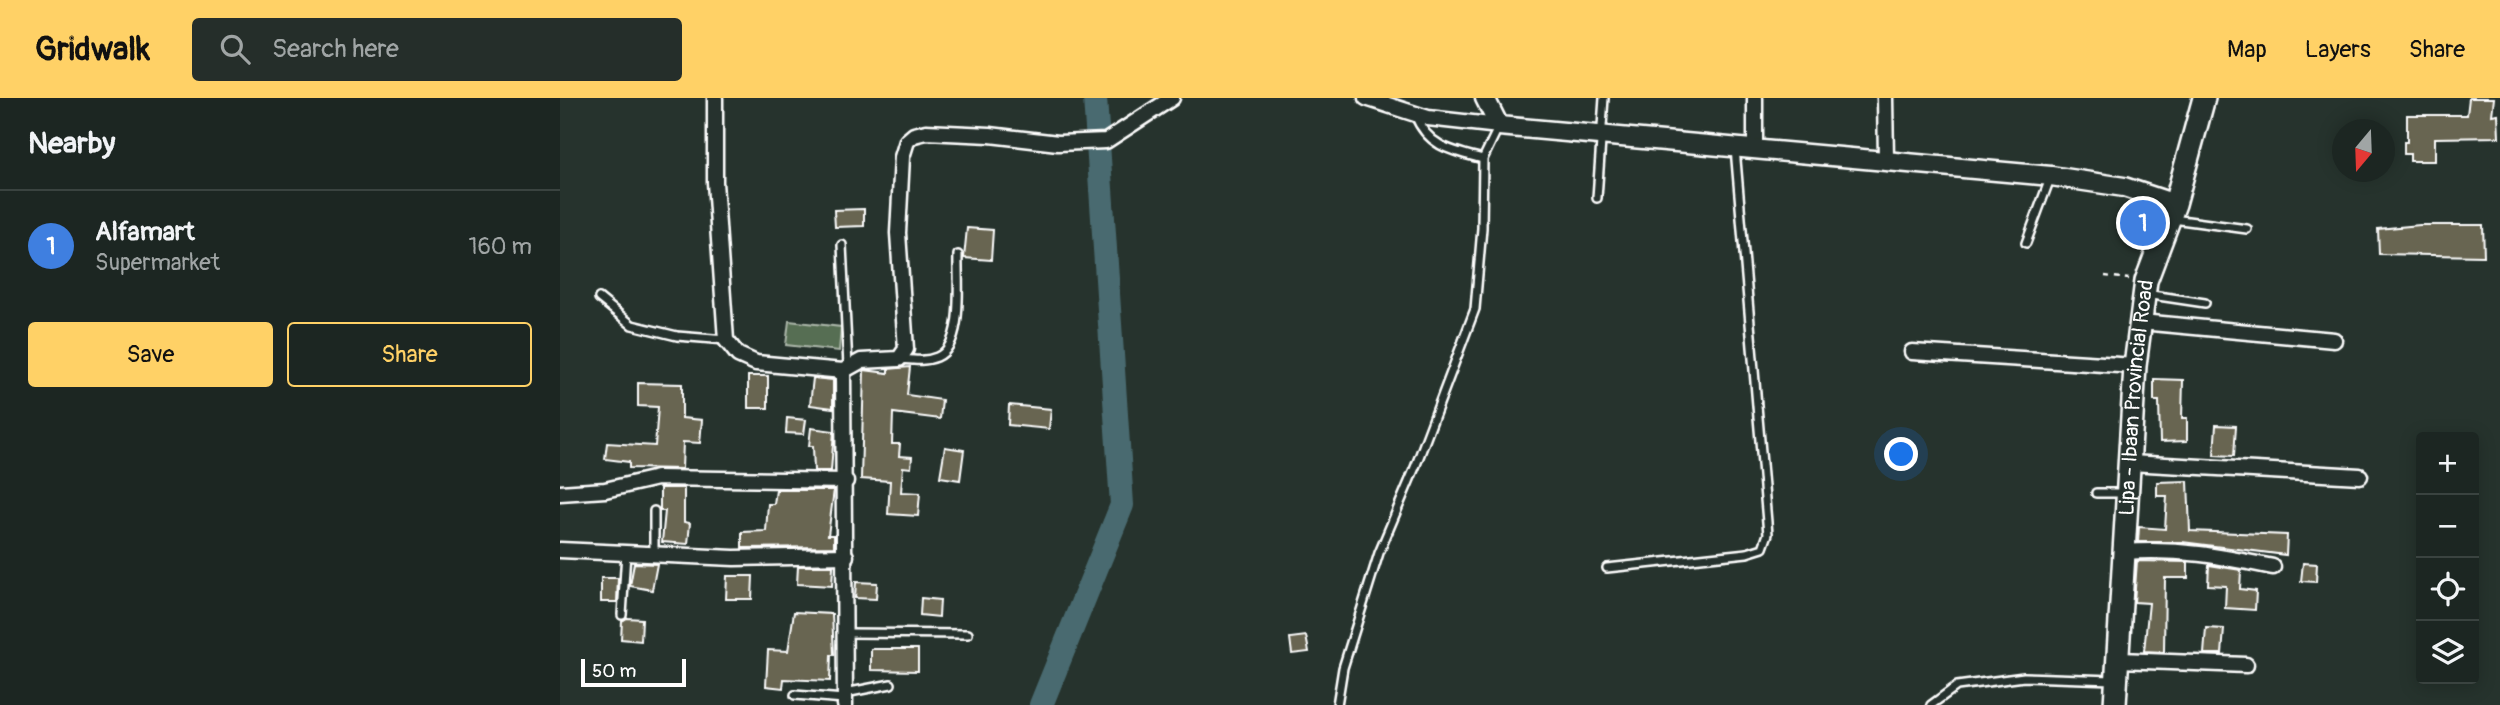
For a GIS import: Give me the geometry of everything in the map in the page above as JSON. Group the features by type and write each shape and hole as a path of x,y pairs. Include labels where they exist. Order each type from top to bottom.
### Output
{"main road":[{"name":"Lipa - Ibaan Provincial Road","path":"2115,705 2136,366 2145,288 2172,211 2204,98"}],"street":[{"path":"715,98 715,183 726,340 738,355 756,363 846,368 861,361 899,359 906,349 898,233 902,157 907,141 914,135 926,132 1058,143 1106,141 1172,98"},
{"path":"1366,98 1415,114 1499,126 2051,176 2124,187 2172,211"},
{"path":"1485,98 1499,126"},
{"path":"1755,98 1755,149"},
{"path":"1885,98 1886,159"},
{"path":"2141,322 2334,340"},
{"path":"1912,352 2136,366"},
{"path":"845,699 846,368"},
{"path":"2130,463 2360,475"},
{"path":"560,493 605,490 657,478 846,481"},
{"path":"2124,552 2167,549 2199,552 2273,567"},
{"path":"560,550 734,558 846,556"},
{"path":"2118,670 2246,665"}],"lane":[{"path":"1597,198 1604,98"},
{"path":"1415,114 1422,133 1436,143 1451,151 1483,159"},
{"path":"1337,705 1343,667 1379,553 1475,309 1482,228 1483,159 1499,126"},
{"path":"1607,568 1747,553 1763,548 1768,534 1735,147"},
{"path":"2026,243 2051,176"},
{"path":"2172,211 2247,229"},
{"path":"842,245 846,368"},
{"path":"899,359 923,361 940,356 951,345 957,324 958,255"},
{"path":"2145,288 2205,303"},
{"path":"599,298 632,325 677,336 726,340"},
{"path":"2096,493 2128,494"},
{"path":"654,510 654,554"},
{"path":"622,615 626,553"},
{"path":"846,633 968,634"},
{"path":"1931,705 1957,686 2024,677 2118,670"},
{"path":"795,695 845,699 891,684"}],"path":[{"path":"2105,275 2145,288"}],"green space":[{"path":"789,321 841,327 839,351 786,345"}],"building":[{"path":"2469,98 2494,98 2492,115 2498,114 2499,137 2435,138 2435,161 2410,161 2410,154 2404,154 2407,115 2467,115"},
{"path":"864,209 864,226 835,227 834,210"},
{"path":"2420,225 2483,225 2484,256 2379,254 2378,229"},
{"path":"967,228 993,230 991,260 964,258"},
{"path":"910,367 907,395 942,400 940,419 893,413 892,444 900,444 899,456 912,457 911,468 903,467 901,492 920,493 918,516 888,514 890,481 861,479 864,370 888,373 888,369"},
{"path":"748,376 768,376 768,408 748,408"},
{"path":"813,378 833,380 833,408 810,405"},
{"path":"2154,379 2183,380 2182,418 2187,418 2187,441 2160,442 2159,401 2154,401"},
{"path":"638,383 682,384 682,418 702,420 700,443 683,442 682,469 629,468 629,462 605,459 607,443 655,446 658,407 638,406"},
{"path":"1009,405 1051,409 1049,429 1008,425"},
{"path":"787,418 806,420 804,434 786,433"},
{"path":"2216,425 2236,426 2234,456 2214,455"},
{"path":"811,428 834,431 831,471 814,471 813,446 809,446"},
{"path":"945,447 964,450 960,480 940,477"},
{"path":"2188,481 2190,531 2287,535 2286,555 2182,542 2138,542 2139,527 2165,529 2167,496 2157,496 2157,482"},
{"path":"660,488 684,488 684,522 690,523 688,544 662,542 665,511 660,511"},
{"path":"776,490 834,490 828,535 834,535 834,547 742,548 742,532 766,531 768,504 774,504"},
{"path":"2137,561 2188,562 2188,578 2165,578 2164,652 2144,651 2149,603 2134,602"},
{"path":"634,563 657,564 652,590 630,586"},
{"path":"2303,563 2317,564 2316,582 2301,581"},
{"path":"2209,565 2241,570 2240,589 2256,591 2255,610 2225,608 2226,586 2208,585"},
{"path":"798,566 833,566 832,586 797,584"},
{"path":"727,576 753,576 752,599 726,599"},
{"path":"601,578 618,578 617,602 601,602"},
{"path":"856,582 877,583 876,599 855,598"},
{"path":"921,598 940,600 939,617 920,615"},
{"path":"794,612 832,614 834,655 831,655 830,681 784,679 783,688 766,686 768,650 788,651"},
{"path":"627,618 642,619 641,641 621,639 622,621"},
{"path":"2206,628 2224,629 2222,654 2204,654"},
{"path":"1306,636 1309,652 1292,654 1290,638"},
{"path":"871,649 918,649 918,671 871,670"}],"waterway":[{"path":"1041,705 1122,505 1095,98"}],"place":[{"name":"Alfamart","path":"2143,223"}]}
